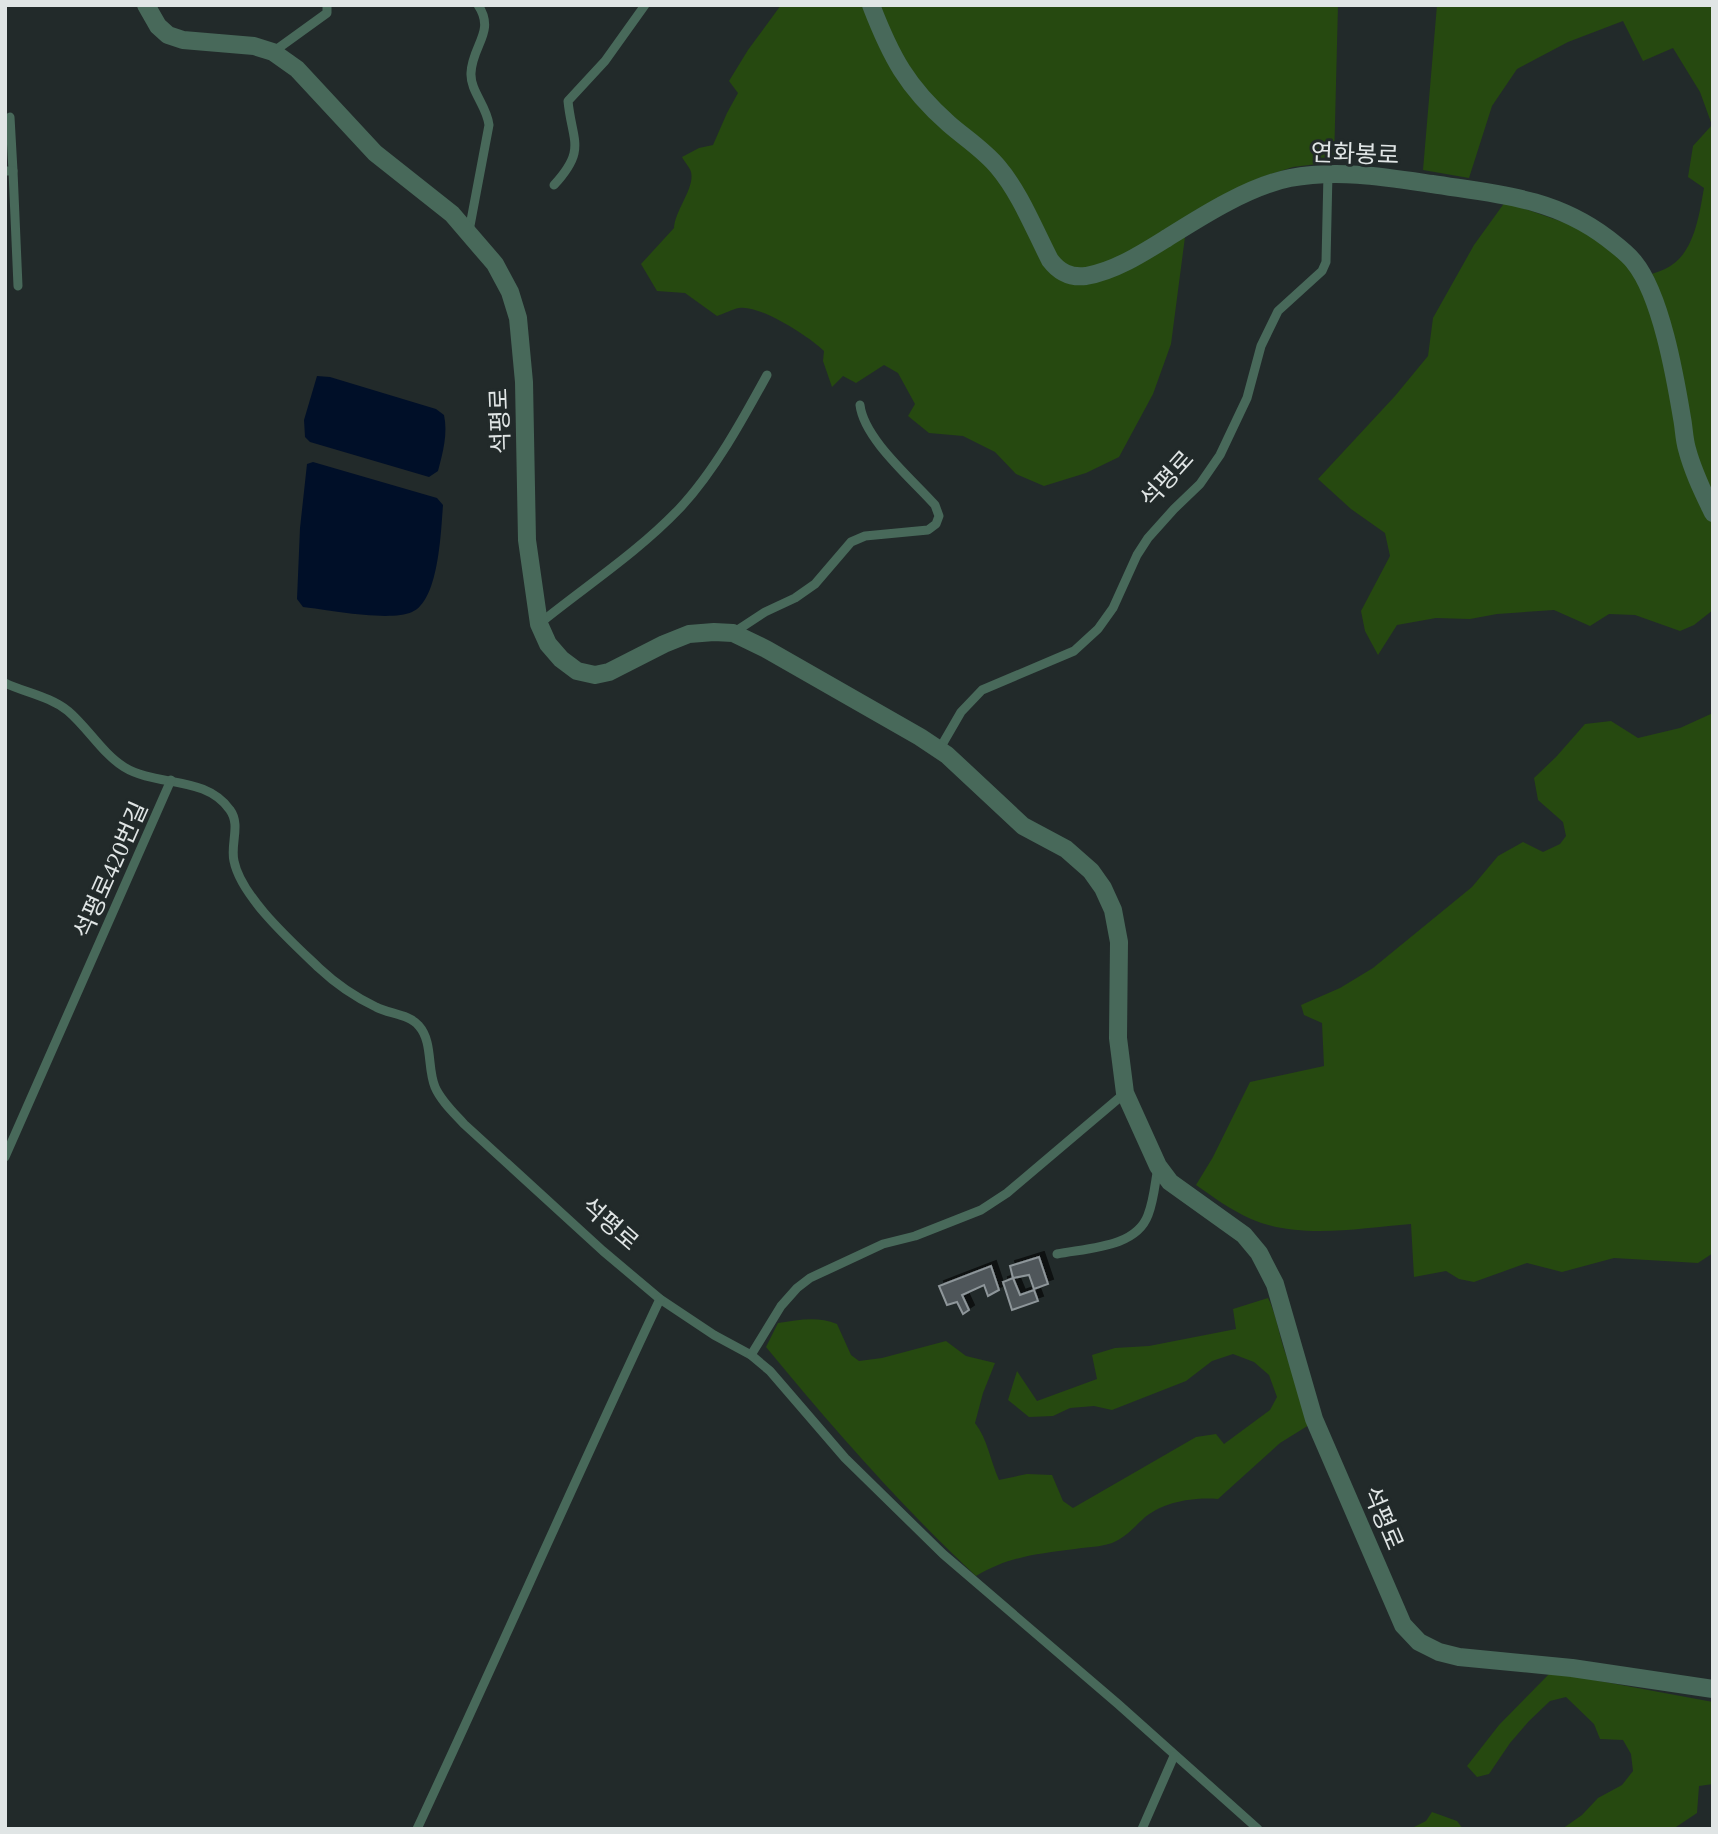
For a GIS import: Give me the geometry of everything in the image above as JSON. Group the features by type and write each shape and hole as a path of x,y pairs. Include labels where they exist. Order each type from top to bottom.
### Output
{"street":[{"name":"석평로","path":"146,5 158,26 168,35 183,40 254,46 273,52 297,69 375,153 469,231 495,264 510,292 518,318 524,382 527,540 539,624 548,644 561,659 577,671 595,675 609,672 664,643 689,634 733,633 920,737 939,750 1023,826 1066,849 1091,870 1113,910 1119,942 1118,1038 1125,1093 1158,1166 1170,1182 1244,1235 1259,1253 1275,1284 1314,1419 1402,1625 1419,1642 1439,1652 1460,1657 1572,1668 1713,1689"},
{"name":"연화봉로","path":"871,5 910,86 998,166 1050,260 1057,270 1068,275 1085,276 1116,267 1236,198 1288,178 1328,173 1378,176 1503,194 1539,202 1583,222 1619,247 1635,262 1654,301 1687,447 1713,513"}],"lane":[{"path":"273,52 327,13 327,5"},
{"path":"469,231 489,125 487,111 476,92 471,75 474,58 486,29 486,17 478,5"},
{"path":"554,185 567,170 576,146 568,100 605,61 645,5"},
{"path":"10,117 9,171 18,286"},
{"name":"석평로","path":"939,750 961,712 982,690 1074,651 1098,629 1113,608 1136,555 1148,538 1212,469 1247,398 1261,346 1278,311 1322,271 1326,262 1328,173"},
{"path":"539,624 654,533 681,506 725,448 767,375"},
{"path":"733,633 815,584 851,542 865,536 928,530 936,524 939,516 935,505 870,432 862,417 860,405"},
{"name":"석평로420번길","path":"5,683 41,695 65,709 123,767 146,776 171,780 5,1157"},
{"name":"석평로","path":"171,780 198,787 229,808 236,826 233,859 244,888 320,969 346,990 378,1008 406,1017 419,1025 427,1041 435,1089 448,1107 521,1177 660,1299 714,1335 751,1355 786,1387 845,1458 943,1554 1258,1829"},
{"path":"751,1355 781,1306 797,1287 871,1249 915,1236 981,1210 1007,1193 1125,1093"},
{"path":"1057,1254 1122,1241 1137,1232 1147,1218 1158,1166"},
{"path":"416,1829 660,1299"},
{"path":"1142,1829 1174,1756"}],"green space":[{"path":"781,5 1338,5 1334,162 1293,167 1259,178 1194,211 1185,237 1171,344 1153,394 1119,457 1086,473 1044,486 1016,474 995,452 963,436 929,433 908,416 915,404 898,373 884,365 856,383 843,376 832,387 823,361 824,351 796,330 759,311 739,308 717,316 685,293 657,291 641,264 674,228 688,192 690,170 682,157 699,148 713,145 738,93 729,81"},
{"path":"1437,5 1713,5 1713,610 1694,625 1680,631 1635,615 1609,614 1590,626 1554,610 1470,619 1436,618 1397,625 1378,655 1365,631 1361,611 1390,556 1385,533 1351,509 1318,479 1428,356 1433,318 1474,245 1505,202 1577,227 1611,246 1638,278 1665,269 1683,255 1694,234 1704,188 1688,177 1693,146 1712,125 1700,92 1673,48 1643,61 1623,21 1568,42 1517,69 1492,106 1469,178 1423,170"},
{"path":"1713,713 1713,1253 1698,1263 1614,1258 1562,1272 1527,1263 1474,1282 1459,1279 1446,1271 1414,1277 1411,1224 1330,1231 1289,1229 1251,1219 1196,1185 1250,1082 1324,1066 1322,1023 1304,1015 1301,1005 1340,988 1373,968 1472,887 1498,856 1523,842 1543,852 1560,844 1566,836 1563,822 1538,800 1534,778 1585,724 1611,721 1638,738 1680,728"},
{"path":"1268,1298 1286,1356 1302,1395 1309,1425 1280,1443 1218,1499 1188,1500 1158,1509 1112,1543 1024,1557 1000,1564 976,1576 920,1522 867,1465 766,1347 778,1323 815,1319 837,1324 851,1355 859,1361 882,1358 946,1341 966,1356 995,1363 975,1423 986,1443 999,1480 1027,1474 1052,1475 1063,1501 1073,1508 1196,1437 1216,1434 1224,1444 1270,1410 1277,1397 1269,1375 1254,1362 1233,1354 1212,1361 1186,1381 1112,1410 1094,1406 1070,1408 1053,1416 1029,1417 1008,1400 1017,1371 1037,1401 1097,1379 1092,1355 1115,1348 1149,1346 1236,1329 1233,1309"},
{"path":"1551,1672 1713,1702 1713,1784 1699,1786 1697,1813 1673,1829 1562,1829 1582,1815 1598,1798 1622,1785 1633,1771 1631,1754 1623,1740 1600,1739 1594,1724 1566,1697 1550,1701 1510,1743 1489,1774 1477,1777 1467,1766 1499,1725"},
{"path":"1432,1812 1457,1821 1463,1829 1415,1829 1414,1827 1426,1821"}],"water":[{"path":"317,376 330,377 436,409 444,415 445,436 438,471 429,477 310,442 305,437 304,420"},
{"path":"313,462 437,498 443,505 433,580 421,605 412,612 389,616 359,614 303,607 297,599 300,528 307,464"}],"building":[{"path":"1039,1257 1048,1284 1034,1289 1029,1275 1013,1278 1010,1266"},
{"path":"991,1266 999,1290 988,1296 984,1285 962,1295 969,1310 963,1314 957,1302 947,1305 939,1286"},
{"path":"1013,1278 1020,1295 1034,1290 1038,1301 1012,1310 1003,1282"}]}
